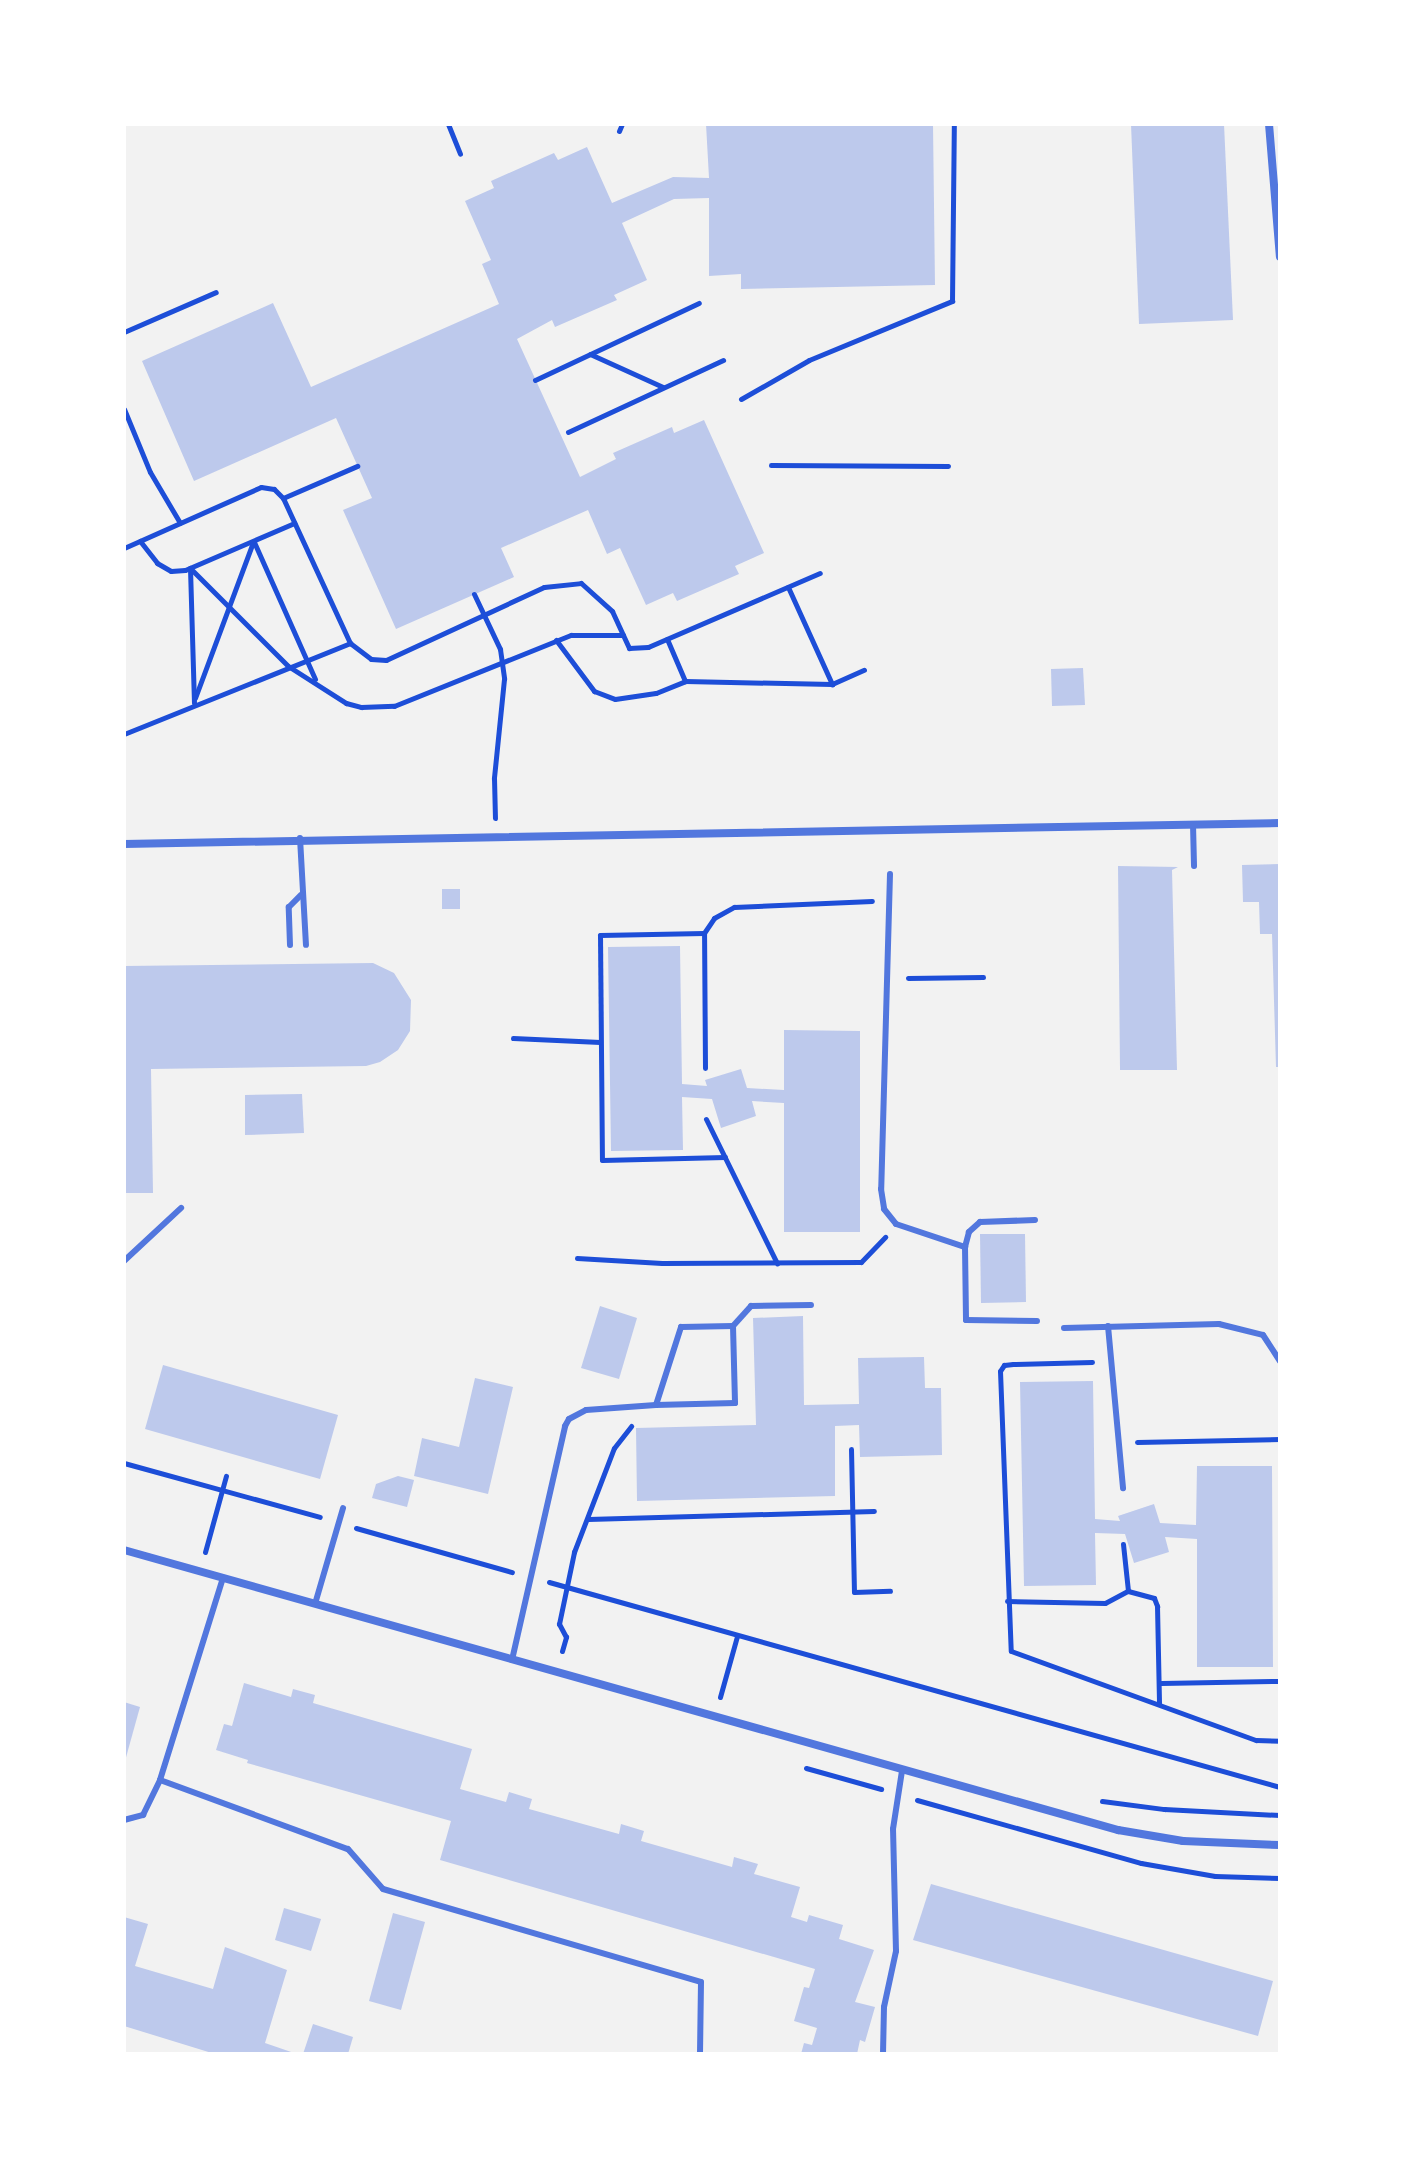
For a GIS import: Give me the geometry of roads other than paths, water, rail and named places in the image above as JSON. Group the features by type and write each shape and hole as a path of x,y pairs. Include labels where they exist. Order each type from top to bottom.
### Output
{"street":[{"path":"1269,124 1280,257"},
{"path":"124,844 300,838 495,839 1280,823"},
{"path":"124,1550 902,1771 1151,1837 1280,1845"}],"lane":[{"path":"1193,824 1194,866"},
{"path":"300,838 306,945"},
{"path":"890,874 881,1189 884,1209 896,1224 965,1247"},
{"path":"290,945 289,907 301,895"},
{"path":"124,1261 181,1208"},
{"path":"1035,1220 980,1222 969,1232 965,1247 966,1320 1037,1321"},
{"path":"512,1660 560,1442 569,1419 599,1407 735,1403 733,1326 751,1306 811,1305"},
{"path":"1064,1328 1219,1324 1249,1329 1263,1335 1280,1361"},
{"path":"656,1405 681,1327 733,1326"},
{"path":"1108,1326 1123,1488"},
{"path":"315,1604 343,1508"},
{"path":"124,1820 143,1815 160,1780 223,1578"},
{"path":"883,2054 884,2007 896,1951 893,1829 902,1771"},
{"path":"160,1780 348,1849 383,1889 701,1982 700,2054"}]}
